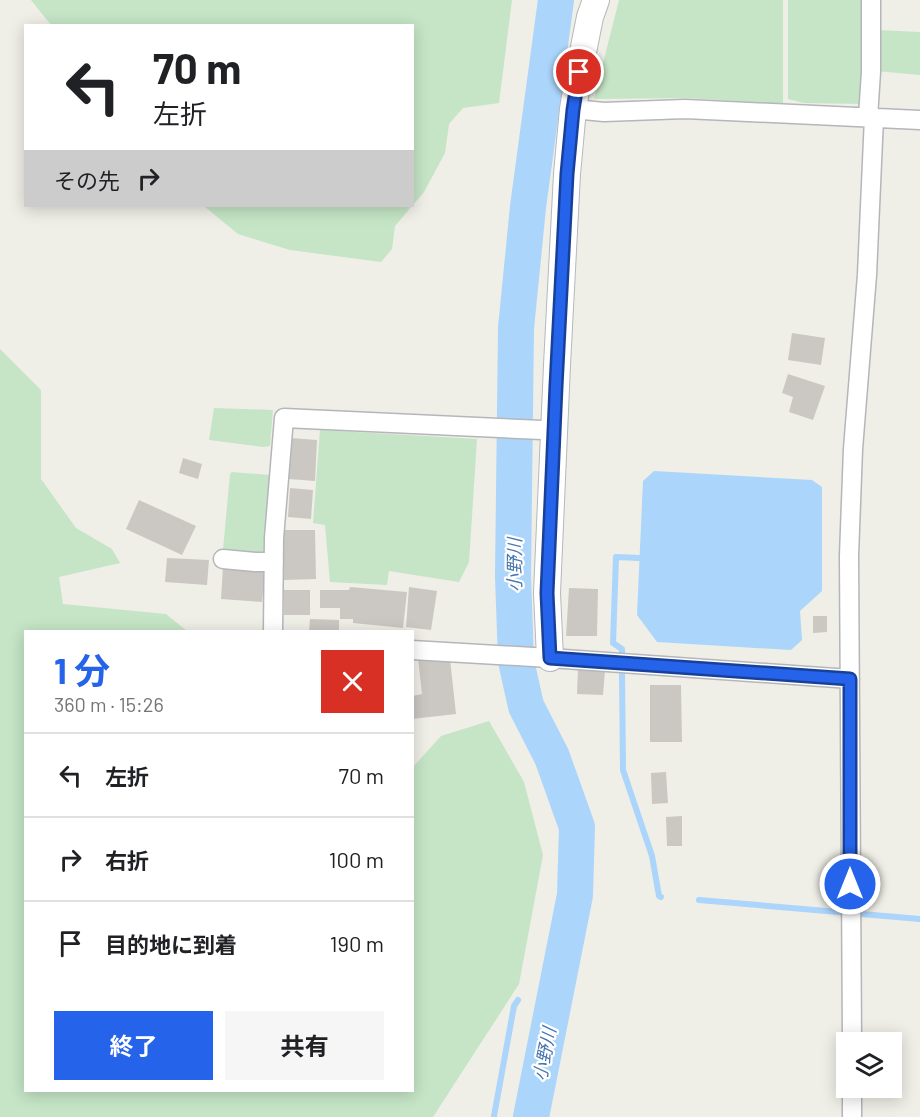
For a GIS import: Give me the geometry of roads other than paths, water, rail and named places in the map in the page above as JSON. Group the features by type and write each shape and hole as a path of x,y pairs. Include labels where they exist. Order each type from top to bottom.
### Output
{"street":[{"path":"544,658 547,593 548,429 567,184 573,110 581,62 596,0"},
{"path":"852,1032 849,556 853,454 867,275 871,0"},
{"path":"573,110 604,112 686,109 920,120"},
{"path":"273,630 274,538 284,418 548,429"},
{"path":"223,559 274,562"},
{"path":"414,650 850,679"},
{"path":"852,1098 852,1117"}],"water":[{"path":"654,471 812,480 822,487 822,591 800,611 802,640 791,650 657,642 637,615 643,481"}],"waterway":[{"name":"小野川","path":"531,1117 575,895 577,827 552,757 526,706 516,661 513,576 516,328 528,207 556,0"},
{"path":"622,654 622,649 613,643 616,557 640,558"},
{"path":"622,673 623,770 652,856 661,897"},
{"path":"699,900 920,919"},
{"name":"小野川","path":"552,1002 555,999"},
{"path":"494,1116 514,1006 518,1000"}]}
